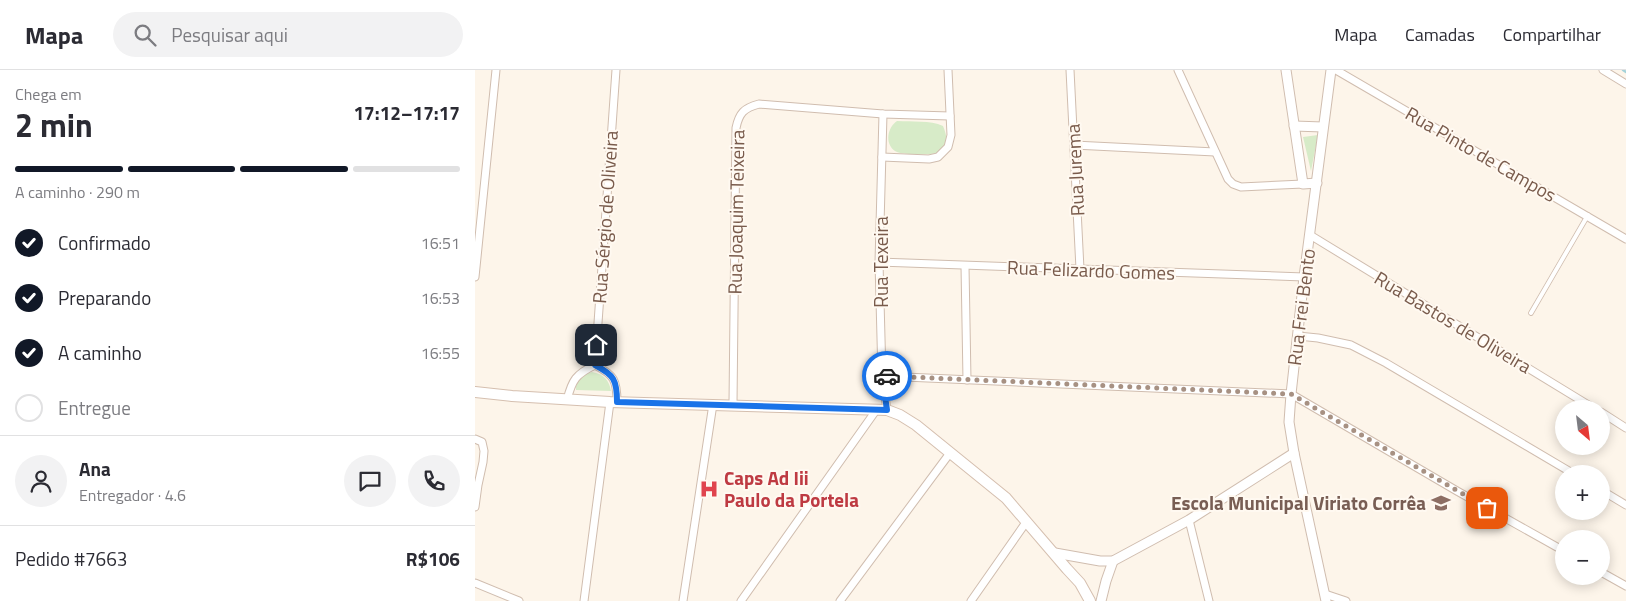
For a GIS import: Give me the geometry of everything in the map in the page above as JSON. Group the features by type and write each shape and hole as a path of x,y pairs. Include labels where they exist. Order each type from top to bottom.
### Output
{"main road":[{"path":"475,392 567,400 882,410 900,415 916,425 1006,498 1055,553 1091,601"}],"street":[{"path":"475,278 496,70"},
{"name":"Rua Sérgio de Oliveira","path":"595,365 616,70"},
{"path":"882,157 916,160 938,157 948,147 951,135 948,70"},
{"name":"Rua Jurema","path":"1070,70 1080,269"},
{"path":"1178,70 1228,179 1233,184 1241,187 1317,184"},
{"path":"1286,70 1303,184"},
{"name":"Rua Frei Bento","path":"1325,597 1289,422 1304,278 1331,70"},
{"name":"Rua Pinto de Campos","path":"1337,70 1626,238"},
{"path":"1603,70 1626,84"},
{"name":"Rua Joaquim Teixeira","path":"733,404 736,128 741,112 750,106 759,104 883,114 950,116"},
{"name":"Rua Texeira","path":"882,410 879,262 883,114"},
{"path":"1294,126 1323,127"},
{"path":"1074,145 1215,152"},
{"name":"Rua Bastos de Oliveira","path":"1310,235 1580,400"},
{"name":"Rua Felizardo Gomes","path":"879,262 1304,278"},
{"path":"965,266 967,380"},
{"path":"1298,336 1351,345 1378,358 1559,465"},
{"path":"567,400 573,380 585,370 595,365 608,372 617,384 584,601"},
{"path":"882,376 1291,394 1555,546"},
{"path":"683,601 713,404"},
{"path":"741,601 882,410"},
{"path":"1610,418 1626,428"},
{"path":"475,439 482,442 484,451 475,507"},
{"path":"840,601 950,453"},
{"path":"1055,553 1100,562 1113,561 1189,520 1294,453"},
{"path":"1610,495 1626,505"},
{"path":"1189,520 1209,601"},
{"path":"971,601 1027,521"},
{"path":"1101,601 1113,561"},
{"path":"1610,577 1626,586"},
{"path":"475,583 519,601"},
{"path":"1325,597 1346,601"}],"lane":[{"path":"1531,313 1588,215"}],"green space":[{"path":"897,121 927,122 943,126 946,136 945,148 936,153 929,154 904,154 895,151 889,144 888,135 891,127"},
{"path":"1318,135 1311,171 1303,137"},
{"path":"592,372 600,374 605,378 611,391 576,390 580,378"}],"way so far":[{"path":"887,376 1291,394 1487,508"}],"place":[{"name":"Caps Ad Iii Paulo da Portela","path":"709,489"},
{"name":"Escola Municipal Viriato Corrêa","path":"1441,503"}],"route":[{"path":"596,345 595,365 608,372 617,384 617,402 887,410 882,376 887,376"}]}
